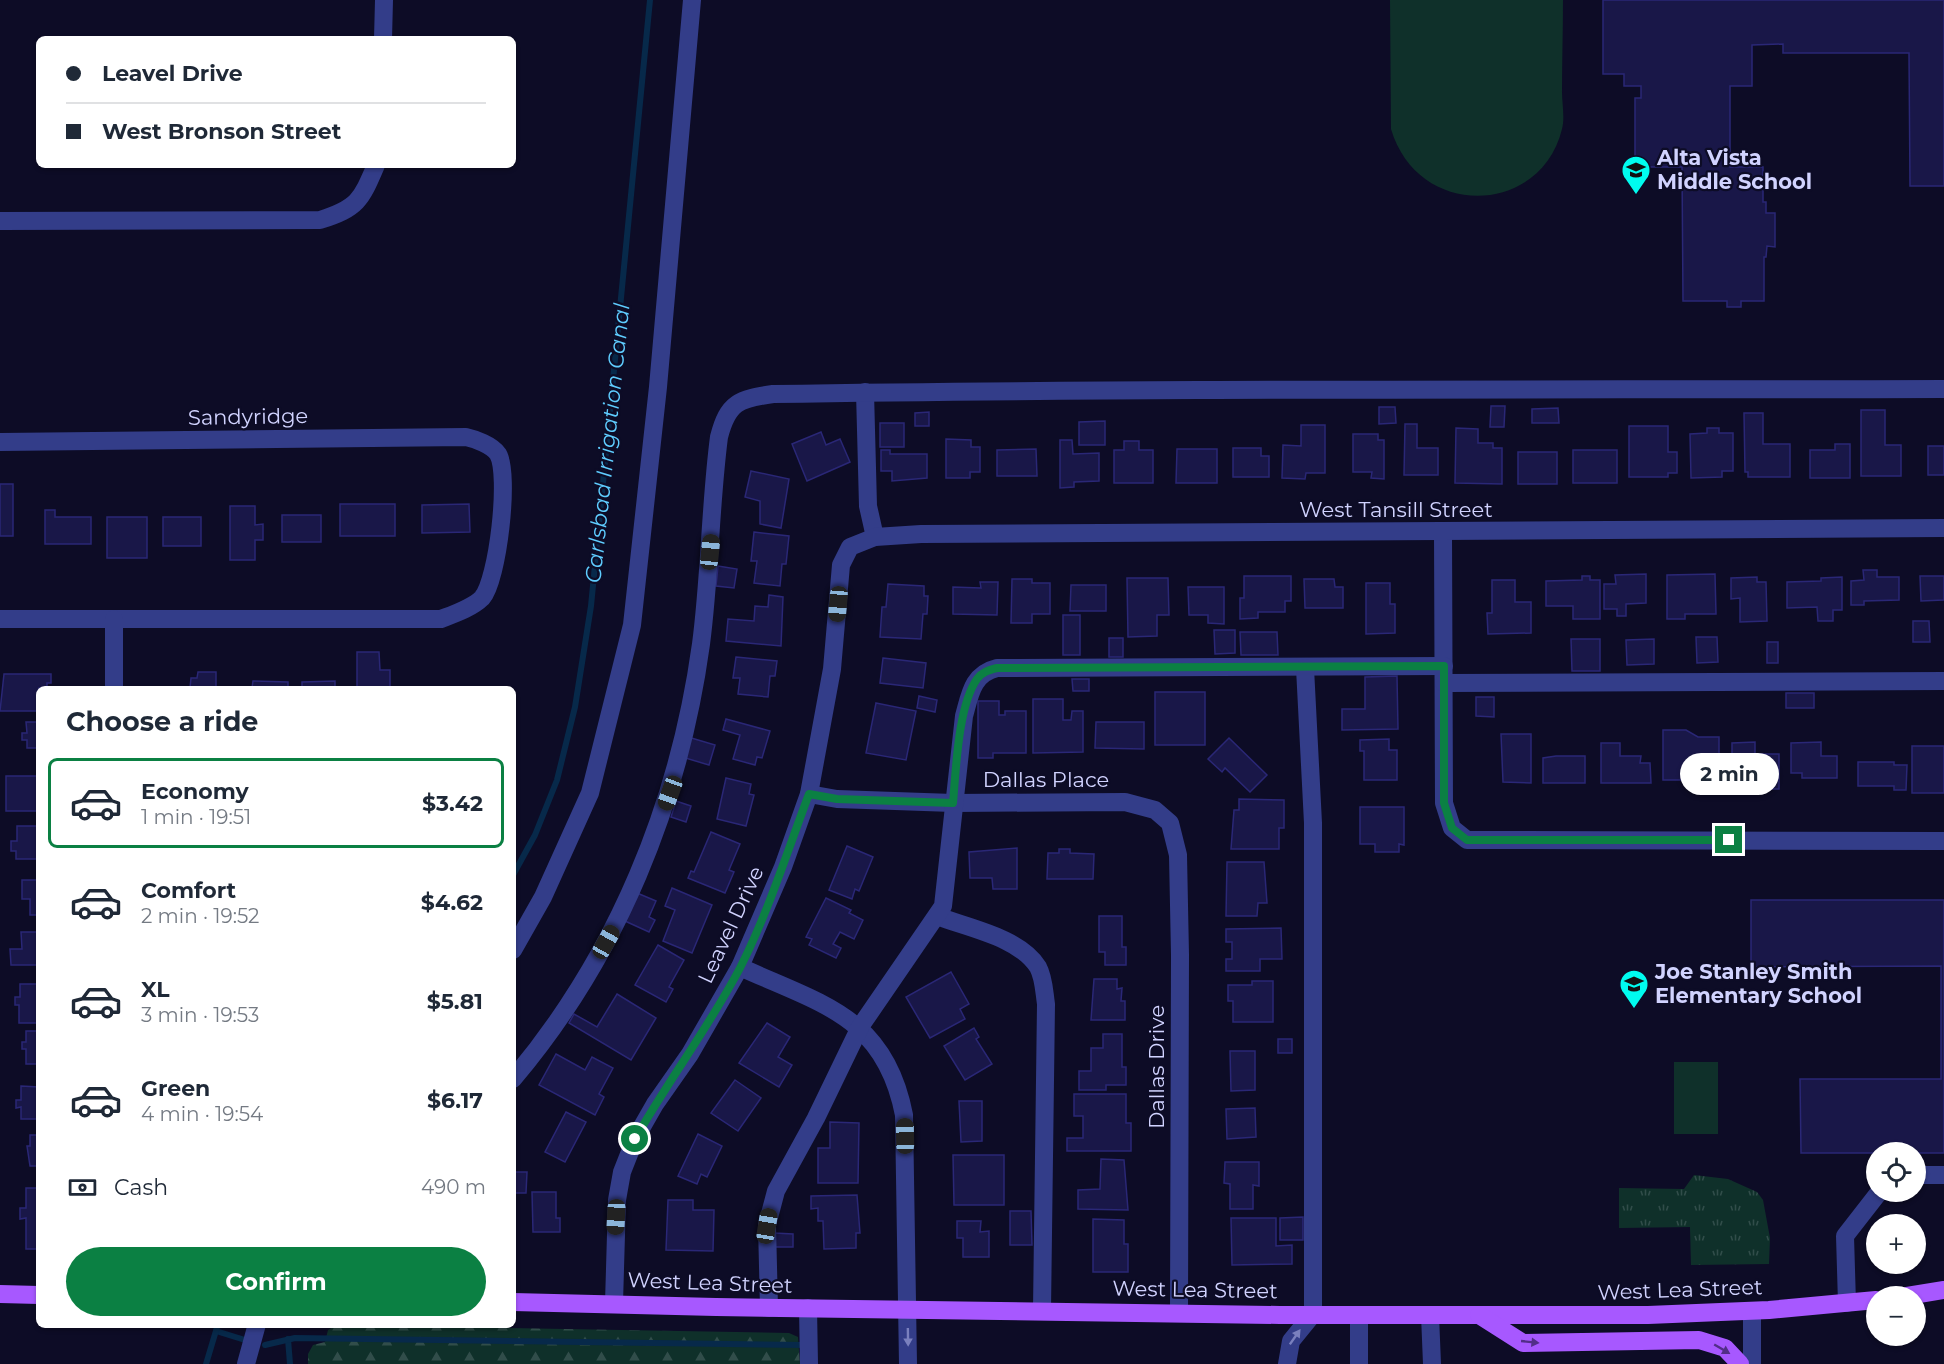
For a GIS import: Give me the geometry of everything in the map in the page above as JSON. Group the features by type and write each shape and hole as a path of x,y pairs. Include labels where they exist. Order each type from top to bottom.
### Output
{"main road":[{"path":"1926,1293 1944,1290"},
{"path":"0,1294 36,1295"},
{"name":"West Lea Street","path":"516,1302 1179,1313 1648,1315 1752,1311 1866,1301"},
{"path":"1479,1315 1523,1343 1699,1341 1725,1348 1740,1364"}],"street":[{"path":"382,36 384,0"},
{"path":"516,945 543,897 590,793 632,626 658,387 692,0"},
{"path":"0,220 320,220 347,212 364,194 375,168"},
{"path":"516,1075 585,980 626,905 670,793 687,721 701,645 712,534 716,458 723,421 730,409 742,398 773,394 1149,389 1274,392 1944,389"},
{"path":"866,392 868,506 874,537"},
{"name":"Sandyridge","path":"0,442 465,437 494,450 499,456 502,470 500,532 494,570 482,598 455,614 441,619 114,619"},
{"name":"West Tansill Street","path":"850,547 874,537 921,534 1944,528"},
{"path":"1443,532 1444,803 1452,828 1467,840 1944,841"},
{"name":"Leavel Drive","path":"614,1303 617,1200 622,1172 635,1139 655,1104 690,1054 740,967 783,867 809,794 832,669 841,566 850,547"},
{"path":"0,619 114,619 114,686"},
{"path":"769,1308 766,1251 770,1206 776,1191 816,1118 861,1027 937,916 945,896 953,803 964,716 971,688 978,677 987,670 997,668 1305,668 1444,674 1944,681"},
{"path":"1287,1364 1291,1341 1313,1314 1313,834 1305,668"},
{"name":"Dallas Place","path":"809,794 837,799 953,803 1125,802 1155,810 1170,823"},
{"name":"Dallas Drive","path":"1170,823 1178,855 1180,955 1179,1313"},
{"path":"937,916 1008,942 1030,957 1039,968 1044,982 1046,1004 1042,1310"},
{"path":"740,967 817,1002 861,1027 888,1064 900,1093 904,1115 908,1364"},
{"path":"1926,1175 1944,1175"},
{"path":"1847,1303 1845,1236 1871,1202"},
{"path":"808,1308 809,1364"},
{"path":"1752,1311 1752,1364"},
{"path":"1359,1315 1359,1364"},
{"path":"1431,1315 1432,1364"},
{"path":"246,1364 256,1328"}],"green space":[{"path":"1390,0 1563,0 1563,125 1550,158 1530,178 1506,191 1479,196 1451,192 1426,180 1405,159 1391,129"},
{"path":"1674,1062 1718,1062 1718,1134 1674,1134"},
{"path":"1694,1175 1728,1179 1757,1192 1763,1200 1770,1238 1769,1264 1691,1265 1690,1227 1619,1228 1619,1188 1684,1189"},
{"path":"332,1328 506,1328 789,1333 798,1337 800,1364 308,1364 308,1354 313,1345 325,1342 328,1330"}],"building":[{"path":"1603,0 1944,0 1944,186 1910,186 1909,53 1783,53 1783,44 1752,45 1752,86 1730,86 1730,167 1763,167 1763,202 1766,202 1766,213 1775,213 1775,247 1767,246 1766,257 1764,257 1764,301 1741,301 1741,307 1727,307 1727,301 1683,301 1682,167 1635,167 1635,98 1641,98 1641,86 1624,86 1624,74 1603,74"},
{"path":"1491,406 1505,406 1504,427 1490,427"},
{"path":"1379,407 1395,407 1396,423 1379,424"},
{"path":"1558,408 1559,423 1532,423 1532,409"},
{"path":"1861,410 1885,410 1885,445 1901,445 1901,476 1861,476"},
{"path":"929,412 929,426 915,426 915,413"},
{"path":"1744,413 1763,413 1763,444 1790,444 1790,477 1748,477 1748,472 1745,472"},
{"path":"1105,421 1105,445 1079,445 1079,422"},
{"path":"880,423 904,423 904,447 880,447"},
{"path":"1405,424 1417,424 1417,448 1438,448 1438,475 1404,475"},
{"path":"1301,425 1325,425 1325,473 1306,473 1305,479 1282,478 1283,445 1301,446"},
{"path":"1629,426 1668,426 1668,452 1677,452 1677,473 1668,473 1668,477 1629,477"},
{"path":"1456,428 1478,429 1478,443 1493,443 1493,448 1502,448 1502,484 1455,483"},
{"path":"1707,428 1719,428 1719,433 1733,433 1733,471 1722,471 1722,477 1691,478 1690,434 1707,433"},
{"path":"821,432 826,445 840,439 850,462 807,481 792,444"},
{"path":"1353,434 1378,434 1378,440 1384,440 1384,479 1371,478 1372,472 1353,472"},
{"path":"946,439 971,440 971,447 980,447 980,472 970,472 970,478 946,478"},
{"path":"1060,440 1072,440 1073,454 1099,453 1099,481 1074,482 1074,487 1060,488"},
{"path":"1124,441 1139,441 1139,450 1153,450 1153,483 1114,483 1114,450 1124,450"},
{"path":"1835,444 1850,444 1850,478 1810,478 1810,450 1835,450"},
{"path":"1928,446 1944,446 1944,475 1928,475"},
{"path":"1233,448 1261,448 1261,456 1269,456 1269,477 1233,477"},
{"path":"1036,449 1037,476 997,476 997,450"},
{"path":"1177,449 1217,449 1217,483 1176,483"},
{"path":"881,450 890,450 890,454 927,454 927,478 892,481 892,471 881,471"},
{"path":"1573,450 1617,450 1617,483 1573,483"},
{"path":"1518,452 1557,452 1557,484 1518,484"},
{"path":"751,471 789,479 781,528 760,524 760,501 745,497"},
{"path":"0,484 13,484 13,536 0,536"},
{"path":"340,504 395,504 395,536 340,536"},
{"path":"469,504 470,532 422,533 422,505"},
{"path":"230,506 255,506 255,525 263,524 263,540 255,540 255,560 230,560"},
{"path":"45,510 55,510 55,517 91,517 91,544 45,544"},
{"path":"282,515 321,515 321,542 282,542"},
{"path":"107,517 147,517 147,558 107,558"},
{"path":"163,517 201,517 201,546 163,546"},
{"path":"754,532 789,536 786,564 782,564 780,586 754,583 757,561 751,561"},
{"path":"718,566 737,569 734,588 716,586"},
{"path":"1863,570 1877,570 1877,577 1899,577 1899,600 1864,601 1864,605 1851,605 1851,581 1864,580"},
{"path":"1646,574 1646,603 1626,604 1626,616 1617,616 1617,609 1604,609 1604,584 1616,584 1615,575"},
{"path":"1715,574 1716,614 1685,614 1685,619 1667,619 1667,575"},
{"path":"1244,576 1291,576 1291,601 1285,601 1285,612 1258,612 1258,618 1240,619 1240,598 1244,598"},
{"path":"1582,576 1590,576 1590,580 1600,580 1600,619 1573,619 1573,606 1546,606 1546,581 1582,580"},
{"path":"1920,576 1944,576 1944,600 1921,601"},
{"path":"1757,577 1757,582 1766,582 1767,621 1740,622 1740,598 1731,599 1731,578"},
{"path":"1842,577 1842,610 1833,610 1833,621 1818,621 1817,607 1787,608 1787,582 1821,581 1821,578"},
{"path":"1127,578 1168,578 1169,615 1157,615 1157,636 1128,637"},
{"path":"1012,579 1032,579 1032,583 1050,583 1050,614 1032,614 1032,623 1011,623"},
{"path":"1304,579 1334,579 1335,587 1343,587 1343,608 1305,608"},
{"path":"1492,580 1515,580 1515,602 1531,602 1531,633 1488,634 1487,613 1492,613"},
{"path":"980,582 998,582 997,615 953,614 953,587 981,588"},
{"path":"1366,583 1390,583 1390,604 1395,604 1395,633 1366,634"},
{"path":"888,584 924,586 924,596 928,596 927,614 923,614 921,639 880,637 882,607 886,607"},
{"path":"1071,585 1106,585 1106,611 1070,611"},
{"path":"1188,587 1224,587 1224,624 1208,623 1208,615 1189,615"},
{"path":"769,595 783,597 781,646 726,641 728,619 754,621 755,606 768,607"},
{"path":"1063,615 1080,615 1080,655 1063,655"},
{"path":"1913,621 1929,621 1930,642 1913,642"},
{"path":"1214,630 1235,630 1235,653 1215,654"},
{"path":"1240,632 1277,632 1278,655 1241,655"},
{"path":"1696,637 1717,637 1718,662 1697,663"},
{"path":"1109,638 1123,638 1123,657 1109,657"},
{"path":"1571,639 1600,639 1600,671 1572,671"},
{"path":"1654,639 1654,664 1627,665 1626,640"},
{"path":"1767,642 1778,642 1778,663 1767,663"},
{"path":"357,652 379,652 380,670 390,670 390,686 357,686"},
{"path":"736,657 777,661 775,676 770,676 768,697 738,694 740,678 733,678"},
{"path":"883,658 926,663 923,688 880,683"},
{"path":"198,672 216,672 216,686 190,686 191,678 197,678"},
{"path":"4,674 51,674 51,683 47,683 47,686 36,686 36,711 0,711"},
{"path":"1397,676 1398,729 1342,730 1342,709 1365,709 1365,677"},
{"path":"1072,679 1089,679 1089,691 1073,691"},
{"path":"253,681 288,682 288,686 252,686"},
{"path":"335,681 335,686 302,686 302,682"},
{"path":"1155,692 1205,692 1205,745 1155,745"},
{"path":"1786,693 1814,693 1814,708 1786,708"},
{"path":"919,696 937,700 935,712 917,708"},
{"path":"1476,697 1494,697 1494,717 1476,716"},
{"path":"1033,699 1063,699 1063,720 1071,720 1072,711 1083,711 1083,752 1033,753"},
{"path":"978,701 999,701 999,715 1005,715 1005,711 1026,711 1026,753 993,753 993,758 978,758"},
{"path":"876,703 916,711 906,760 866,753"},
{"path":"726,719 770,731 762,758 757,757 755,765 733,759 740,735 723,730"},
{"path":"26,722 36,722 36,748 27,748 27,740 22,740 22,733 27,733"},
{"path":"1096,722 1144,722 1144,749 1095,748"},
{"path":"1663,730 1686,730 1698,737 1719,737 1719,780 1663,780"},
{"path":"1501,734 1531,734 1531,783 1503,782"},
{"path":"688,737 715,745 709,765 682,757"},
{"path":"1229,738 1267,775 1250,792 1225,768 1222,772 1208,759"},
{"path":"1389,739 1389,750 1397,750 1397,780 1364,780 1364,751 1360,751 1360,740"},
{"path":"1755,742 1755,754 1779,754 1779,789 1753,789 1753,783 1732,784 1732,743"},
{"path":"1821,742 1821,756 1837,756 1837,778 1802,778 1802,773 1791,773 1791,743"},
{"path":"1601,743 1620,743 1620,756 1641,756 1640,763 1650,763 1651,783 1601,783"},
{"path":"1912,746 1944,746 1944,793 1912,793"},
{"path":"1585,756 1585,783 1543,783 1543,758"},
{"path":"1858,762 1894,762 1894,765 1907,765 1906,790 1894,790 1894,786 1858,786"},
{"path":"6,776 36,776 36,811 6,811"},
{"path":"726,778 751,784 749,794 754,795 746,826 717,819"},
{"path":"1239,799 1284,800 1284,828 1279,828 1279,849 1231,849 1234,810 1239,810"},
{"path":"676,801 691,806 686,822 671,817"},
{"path":"1360,807 1404,807 1404,845 1399,844 1399,852 1375,852 1375,844 1360,844"},
{"path":"17,826 36,826 36,859 16,859 16,851 11,851 11,841 17,841"},
{"path":"711,832 740,844 729,870 734,872 725,893 688,878 691,871 694,872"},
{"path":"847,846 873,857 859,891 855,889 852,899 829,890"},
{"path":"1017,848 1017,889 993,889 992,878 970,878 969,852"},
{"path":"1059,849 1070,849 1070,853 1094,854 1093,879 1047,879 1048,853 1059,853"},
{"path":"1227,862 1264,862 1267,903 1258,903 1257,916 1226,916"},
{"path":"22,880 36,880 36,915 30,915 30,899 22,899"},
{"path":"672,888 712,905 692,953 663,941 675,910 665,906"},
{"path":"637,893 656,901 649,917 655,920 649,932 625,921"},
{"path":"826,898 851,910 849,913 863,920 854,939 840,932 833,944 841,948 836,958 809,945 812,939 806,937"},
{"path":"1751,900 1944,900 1944,1153 1926,1153 1926,1142 1866,1142 1866,1153 1801,1153 1800,1079 1941,1079 1941,966 1751,967"},
{"path":"1099,916 1122,916 1122,947 1126,947 1126,965 1105,965 1105,952 1099,952"},
{"path":"1281,928 1282,959 1260,959 1260,971 1226,971 1226,959 1232,959 1232,942 1226,942 1226,929"},
{"path":"21,932 36,932 36,965 11,965 10,949 22,949"},
{"path":"658,945 684,960 669,987 673,989 666,1002 635,985"},
{"path":"951,972 969,1004 960,1009 965,1019 930,1038 906,997"},
{"path":"1094,979 1117,979 1117,989 1122,988 1121,1001 1125,1001 1125,1020 1091,1020"},
{"path":"1252,981 1273,981 1273,1022 1233,1022 1233,1001 1228,1001 1228,985 1252,985"},
{"path":"20,984 36,984 36,1023 19,1023 19,1005 15,1005 15,997 20,997"},
{"path":"617,994 656,1018 631,1060 569,1023 574,1014 597,1027"},
{"path":"767,1023 790,1037 778,1057 792,1065 779,1087 739,1063"},
{"path":"974,1028 979,1037 976,1039 992,1064 965,1080 944,1046"},
{"path":"26,1031 36,1031 36,1064 26,1064 26,1049 22,1049 22,1042 26,1042"},
{"path":"1103,1034 1122,1034 1122,1067 1126,1067 1126,1085 1106,1085 1106,1090 1079,1090 1079,1071 1091,1071 1091,1048 1103,1048"},
{"path":"1278,1039 1292,1039 1292,1053 1278,1053"},
{"path":"1230,1051 1255,1051 1255,1090 1231,1091"},
{"path":"556,1054 585,1070 592,1057 613,1068 599,1094 604,1097 595,1115 539,1085"},
{"path":"735,1080 761,1098 738,1131 711,1113"},
{"path":"21,1086 36,1087 36,1119 21,1119 21,1107 16,1108 16,1100 21,1100"},
{"path":"1074,1094 1126,1094 1126,1123 1131,1123 1131,1151 1067,1151 1067,1138 1083,1138 1083,1116 1074,1116"},
{"path":"959,1101 982,1101 982,1141 961,1142"},
{"path":"1255,1108 1256,1137 1227,1139 1226,1109"},
{"path":"566,1112 586,1122 565,1162 545,1152"},
{"path":"830,1122 859,1123 858,1183 818,1183 818,1148 830,1148"},
{"path":"698,1134 722,1146 707,1177 701,1174 697,1184 678,1176"},
{"path":"30,1135 36,1135 36,1166 30,1166 27,1146 30,1146"},
{"path":"953,1155 1004,1155 1004,1205 954,1205"},
{"path":"1101,1159 1124,1160 1128,1210 1078,1209 1078,1190 1100,1189"},
{"path":"1225,1162 1259,1162 1259,1186 1253,1185 1253,1209 1230,1209 1230,1184 1224,1183"},
{"path":"516,1172 527,1172 526,1193 516,1193"},
{"path":"26,1188 36,1188 36,1249 26,1249 26,1218 20,1219 20,1208 26,1208"},
{"path":"532,1192 556,1192 556,1218 560,1218 560,1232 533,1232"},
{"path":"857,1195 860,1233 856,1233 856,1248 824,1249 823,1221 818,1221 818,1208 811,1209 811,1196"},
{"path":"668,1200 693,1200 693,1210 714,1210 713,1251 666,1250"},
{"path":"1010,1211 1031,1211 1032,1245 1010,1245"},
{"path":"1303,1217 1303,1240 1280,1240 1280,1218"},
{"path":"1231,1218 1276,1218 1276,1246 1292,1245 1292,1264 1232,1265"},
{"path":"1093,1219 1124,1220 1124,1244 1128,1244 1128,1272 1093,1272"},
{"path":"957,1221 981,1221 980,1232 989,1231 989,1257 963,1257 963,1238 957,1238"},
{"path":"774,1233 793,1234 793,1247 774,1247"}],"waterway":[{"name":"Carlsbad Irrigation Canal","path":"516,870 535,835 557,780 575,707 591,606 650,0"},
{"name":"Carlsbad Irrigation Canal","path":"206,1364 217,1328"},
{"path":"216,1331 245,1340"},
{"path":"265,1345 295,1338 805,1345"},
{"path":"288,1339 290,1364"}],"place":[{"name":"Alta Vista Middle School","path":"1636,196"},
{"name":"Joe Stanley Smith Elementary School","path":"1634,1010"}],"route":[{"path":"635,1139 655,1104 690,1054 740,967 783,867 809,794 837,799 953,803 964,716 971,688 978,677 987,670 997,668 1444,666 1444,803 1452,828 1467,840 1729,840"}]}
